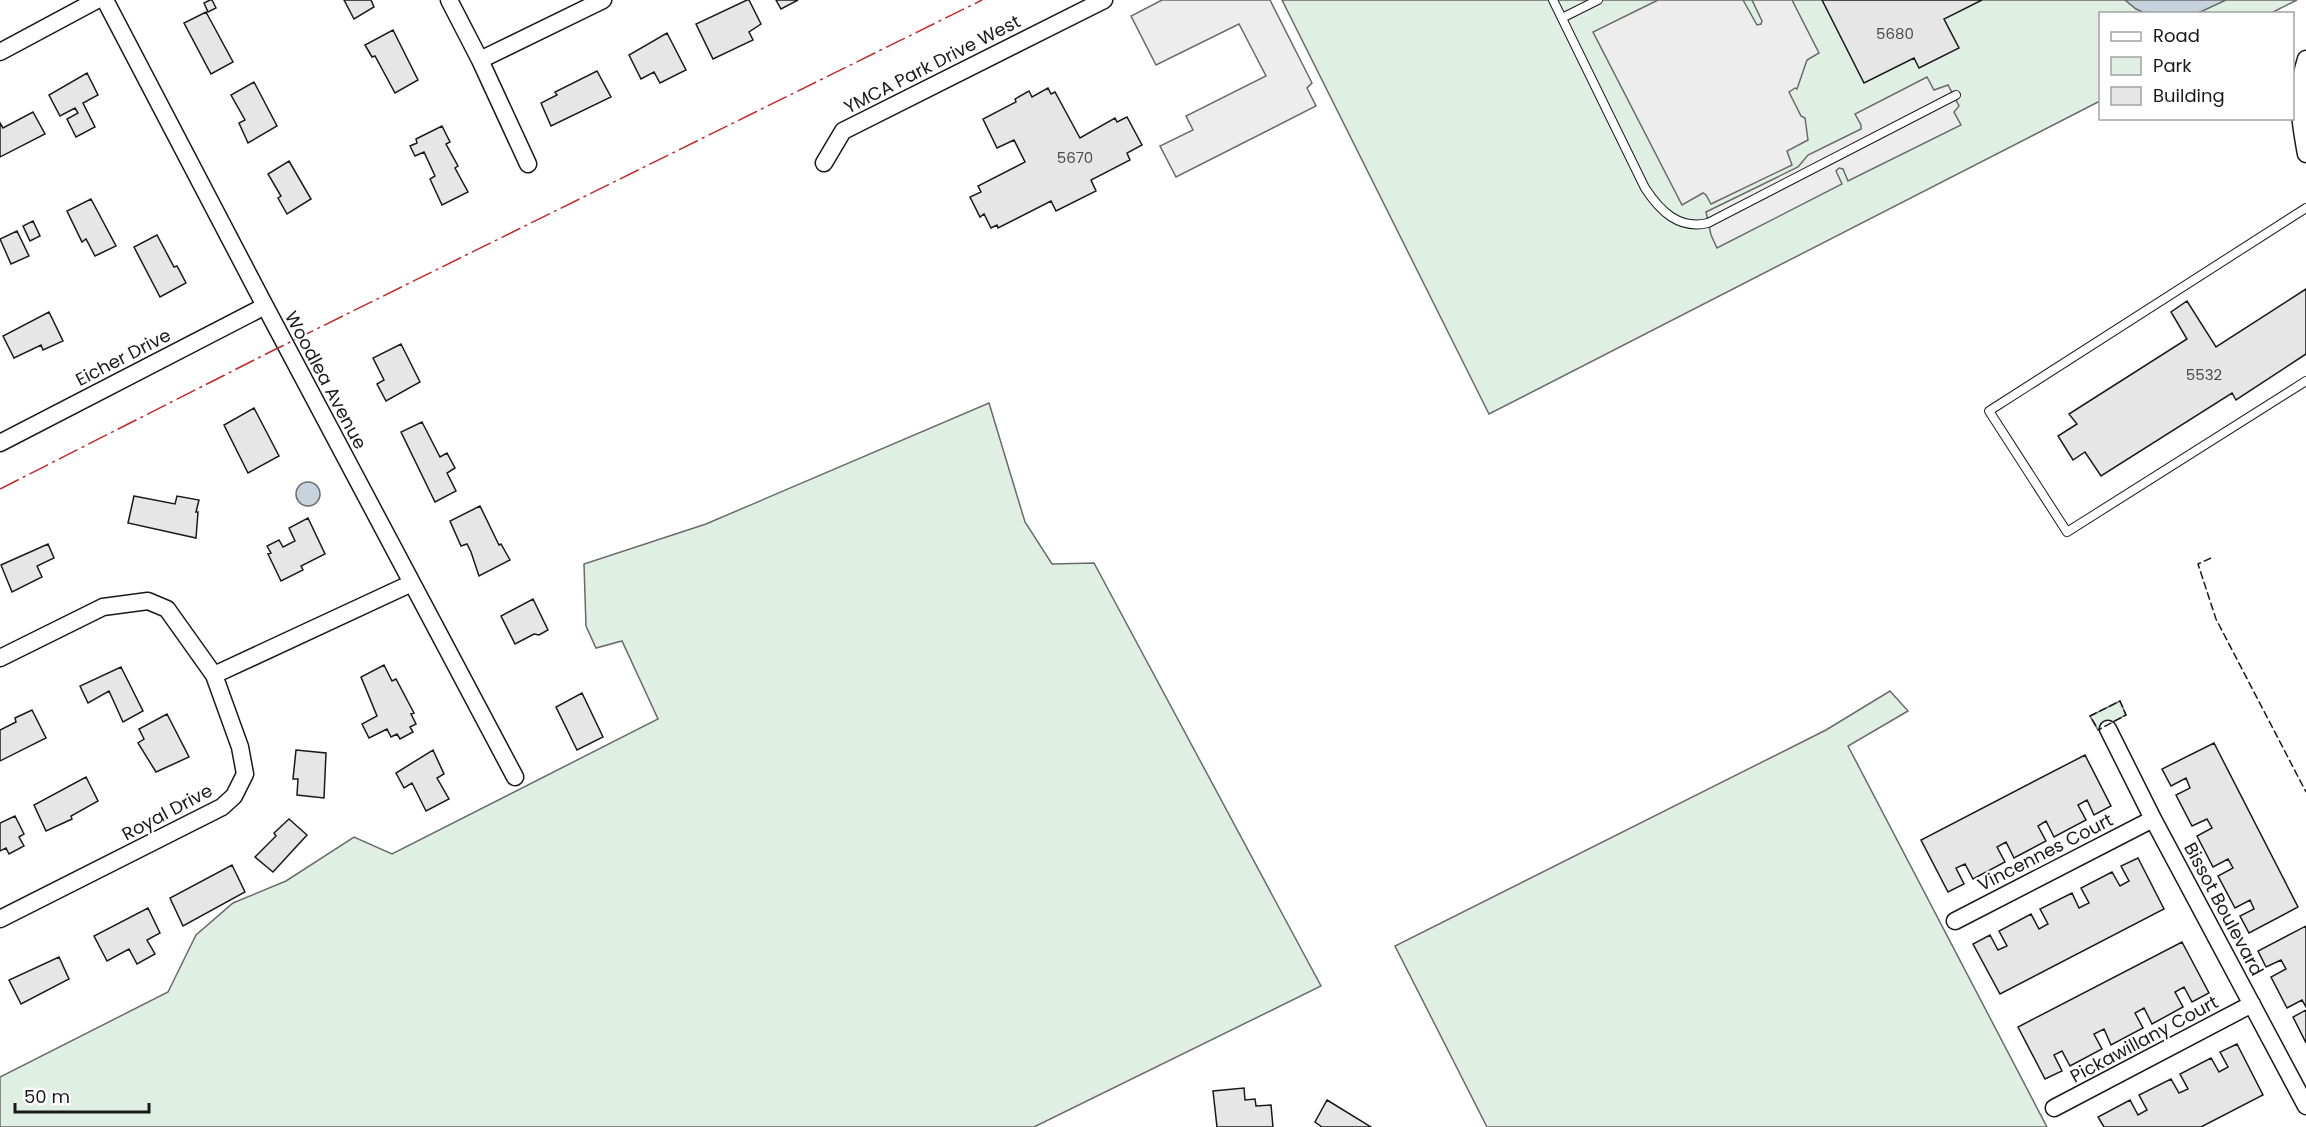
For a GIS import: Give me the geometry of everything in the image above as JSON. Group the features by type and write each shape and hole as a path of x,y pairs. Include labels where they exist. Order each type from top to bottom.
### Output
{"street":[{"path":"0,52 97,0"},
{"name":"Woodlea Avenue","path":"105,0 515,777"},
{"path":"449,0 480,60 528,164"},
{"path":"480,60 603,0"},
{"name":"YMCA Park Drive West","path":"824,163 843,131 1104,0"},
{"path":"2306,60 2299,87 2299,114 2306,154"},
{"name":"Eicher Drive","path":"0,443 265,306"},
{"path":"214,675 412,583"},
{"name":"Royal Drive","path":"0,658 103,607 148,601 167,609 214,675 240,747 245,774 234,796 222,807 0,919"},
{"name":"Bissot Boulevard","path":"2109,729 2153,819 2306,1106"},
{"name":"Vincennes Court","path":"1955,921 2153,819"},
{"name":"Pickawillany Court","path":"2054,1108 2252,1004"}],"lane":[{"path":"1553,0 1645,188 1656,206 1684,224 1708,223 1956,95"},
{"path":"1562,18 1598,0"},
{"path":"2306,208 1989,411 2067,532 2306,381"}],"green space":[{"path":"1282,0 2297,0 2273,12 2099,12 2099,102 1489,414"},
{"path":"989,403 1025,522 1052,564 1094,563 1321,986 1034,1127 0,1127 0,1077 168,992 196,935 233,903 286,881 354,837 392,854 658,719 622,641 596,648 586,626 584,564 706,524"},
{"path":"1890,691 1908,711 1848,746 2047,1127 1487,1127 1395,946 1826,730"},
{"path":"2120,701 2126,715 2098,730 2090,716"}],"shaded area":[{"path":"1162,0 1270,0 1312,83 1307,88 1316,106 1176,177 1160,146 1193,130 1186,116 1266,76 1239,24 1156,65 1131,16"},
{"path":"1658,0 1743,0 1757,25 1762,21 1752,0 1792,0 1819,53 1807,60 1797,89 1789,92 1801,116 1805,118 1808,140 1787,151 1792,165 1711,204 1703,193 1682,205 1593,32"},
{"path":"2125,0 2226,0 2200,12 2143,12"},
{"path":"1927,77 1934,90 1948,85 1959,106 1954,112 1961,125 1848,181 1843,169 1839,168 1836,171 1842,184 1717,248 1711,235 1706,212 1798,167 1808,155 1861,129 1855,114"},
{"path":"308,482 313,483 319,489 319,499 313,505 308,506 303,505 297,499 296,494 297,489 303,483"}],"building":[{"path":"210,0 216,8 208,12 204,3"},
{"path":"344,0 371,0 374,7 354,19"},
{"path":"747,0 761,24 749,32 753,40 713,59 696,24"},
{"path":"776,0 798,0 781,9"},
{"path":"1822,0 1982,0 1944,19 1959,48 1919,68 1914,58 1864,83"},
{"path":"206,12 233,62 211,74 184,23"},
{"path":"393,30 418,80 395,93 375,56 372,57 365,45"},
{"path":"667,33 686,70 660,83 654,72 641,79 629,55"},
{"path":"597,71 611,97 551,126 541,103 557,95 555,92"},
{"path":"87,73 98,95 83,103 95,127 76,137 67,119 78,113 75,108 60,116 49,95"},
{"path":"254,82 277,126 248,143 239,123 245,120 231,95"},
{"path":"1048,88 1051,94 1055,92 1080,138 1115,118 1117,122 1127,117 1142,145 1127,153 1130,160 1091,180 1096,191 1056,211 1051,201 998,228 997,225 991,228 984,214 980,217 970,197 981,192 978,186 1025,162 1014,140 997,148 983,119 1016,102 1015,99 1029,91 1032,97"},
{"path":"33,112 45,134 0,157 0,123 3,128"},
{"path":"442,126 450,142 446,144 458,166 455,168 468,192 442,205 430,179 435,176 424,152 415,156 410,146 417,143 416,139"},
{"path":"289,161 311,199 287,214 278,198 281,196 268,174"},
{"path":"91,199 116,246 95,256 86,239 82,242 67,211"},
{"path":"33,221 40,236 30,241 23,226"},
{"path":"17,231 29,256 11,264 0,239"},
{"path":"157,235 174,267 177,266 186,283 160,297 134,247"},
{"path":"2306,289 2306,354 2236,400 2232,393 2101,476 2085,452 2073,460 2058,436 2077,424 2069,414 2187,339 2171,312 2187,301 2216,347"},
{"path":"49,312 63,341 43,350 41,345 14,358 3,336"},
{"path":"401,344 420,382 386,401 377,384 384,380 373,358"},
{"path":"254,408 279,456 248,473 224,425"},
{"path":"422,422 440,457 447,453 455,468 447,473 456,491 435,502 401,432"},
{"path":"134,496 175,504 177,496 199,500 196,512 198,512 196,538 128,523"},
{"path":"480,506 499,545 501,544 510,560 479,576 467,544 461,546 450,521"},
{"path":"308,518 325,554 301,566 303,570 281,581 268,554 271,553 267,546 279,540 283,547 295,541 289,528"},
{"path":"48,544 54,558 37,566 42,577 12,592 1,565"},
{"path":"533,599 548,630 515,644 501,616"},
{"path":"384,665 392,681 396,679 414,713 411,714 416,724 410,727 413,732 400,739 397,734 391,737 387,729 369,738 362,724 377,716 361,677"},
{"path":"121,667 143,711 123,722 109,691 88,703 80,686"},
{"path":"582,693 603,737 577,750 556,707"},
{"path":"32,710 46,738 0,761 0,730 16,722 15,718"},
{"path":"167,714 189,757 156,772 138,743 144,739 139,729"},
{"path":"2214,743 2298,907 2249,933 2240,916 2254,909 2250,900 2235,908 2218,876 2233,868 2228,859 2213,867 2197,836 2212,828 2207,819 2192,826 2176,795 2190,788 2186,778 2171,786 2162,769"},
{"path":"296,750 326,753 324,798 297,795 298,779 293,779"},
{"path":"433,750 444,774 437,778 449,799 426,811 412,783 404,788 396,773"},
{"path":"2085,755 2111,806 2094,815 2087,800 2078,805 2086,820 2054,837 2046,821 2038,826 2046,841 2014,858 2006,842 1997,847 2005,862 1973,879 1965,864 1956,868 1964,884 1948,892 1921,840"},
{"path":"86,777 98,801 71,816 72,819 46,831 34,805"},
{"path":"15,816 24,834 19,837 24,846 9,854 6,848 0,851 0,823"},
{"path":"289,819 307,835 273,872 255,857 276,836 274,833"},
{"path":"2138,858 2164,909 2000,994 1973,944 1990,935 1998,950 2007,946 1999,931 2031,914 2039,929 2048,924 2040,909 2072,893 2079,908 2089,903 2081,888 2112,872 2120,886 2129,881 2121,866"},
{"path":"232,865 245,892 183,926 170,898"},
{"path":"148,908 160,933 147,940 155,954 137,964 129,949 107,961 94,936"},
{"path":"2306,926 2306,1007 2302,1000 2287,1008 2271,977 2286,969 2281,960 2266,967 2258,951"},
{"path":"2182,942 2209,993 2192,1002 2184,987 2175,992 2183,1007 2152,1024 2144,1008 2135,1013 2143,1028 2111,1045 2104,1029 2094,1034 2102,1049 2070,1066 2062,1051 2054,1055 2062,1071 2045,1079 2018,1027"},
{"path":"59,957 69,979 21,1004 9,980"},
{"path":"2306,1010 2306,1043 2293,1017"},
{"path":"2237,1044 2263,1095 2201,1127 2104,1127 2098,1117 2130,1100 2138,1115 2147,1110 2139,1095 2171,1079 2179,1093 2188,1089 2180,1074 2211,1058 2219,1072 2228,1067 2220,1052"},
{"path":"1244,1088 1245,1100 1255,1099 1256,1106 1271,1105 1273,1127 1217,1127 1213,1091"},
{"path":"1327,1100 1371,1127 1322,1127 1315,1122"}],"fence":[{"path":"2211,558 2198,564 2216,619 2306,792"},
{"path":"2096,726 2090,716 2120,701 2126,715 2098,730"}],"power":[{"path":"0,489 268,353 982,0"}]}
